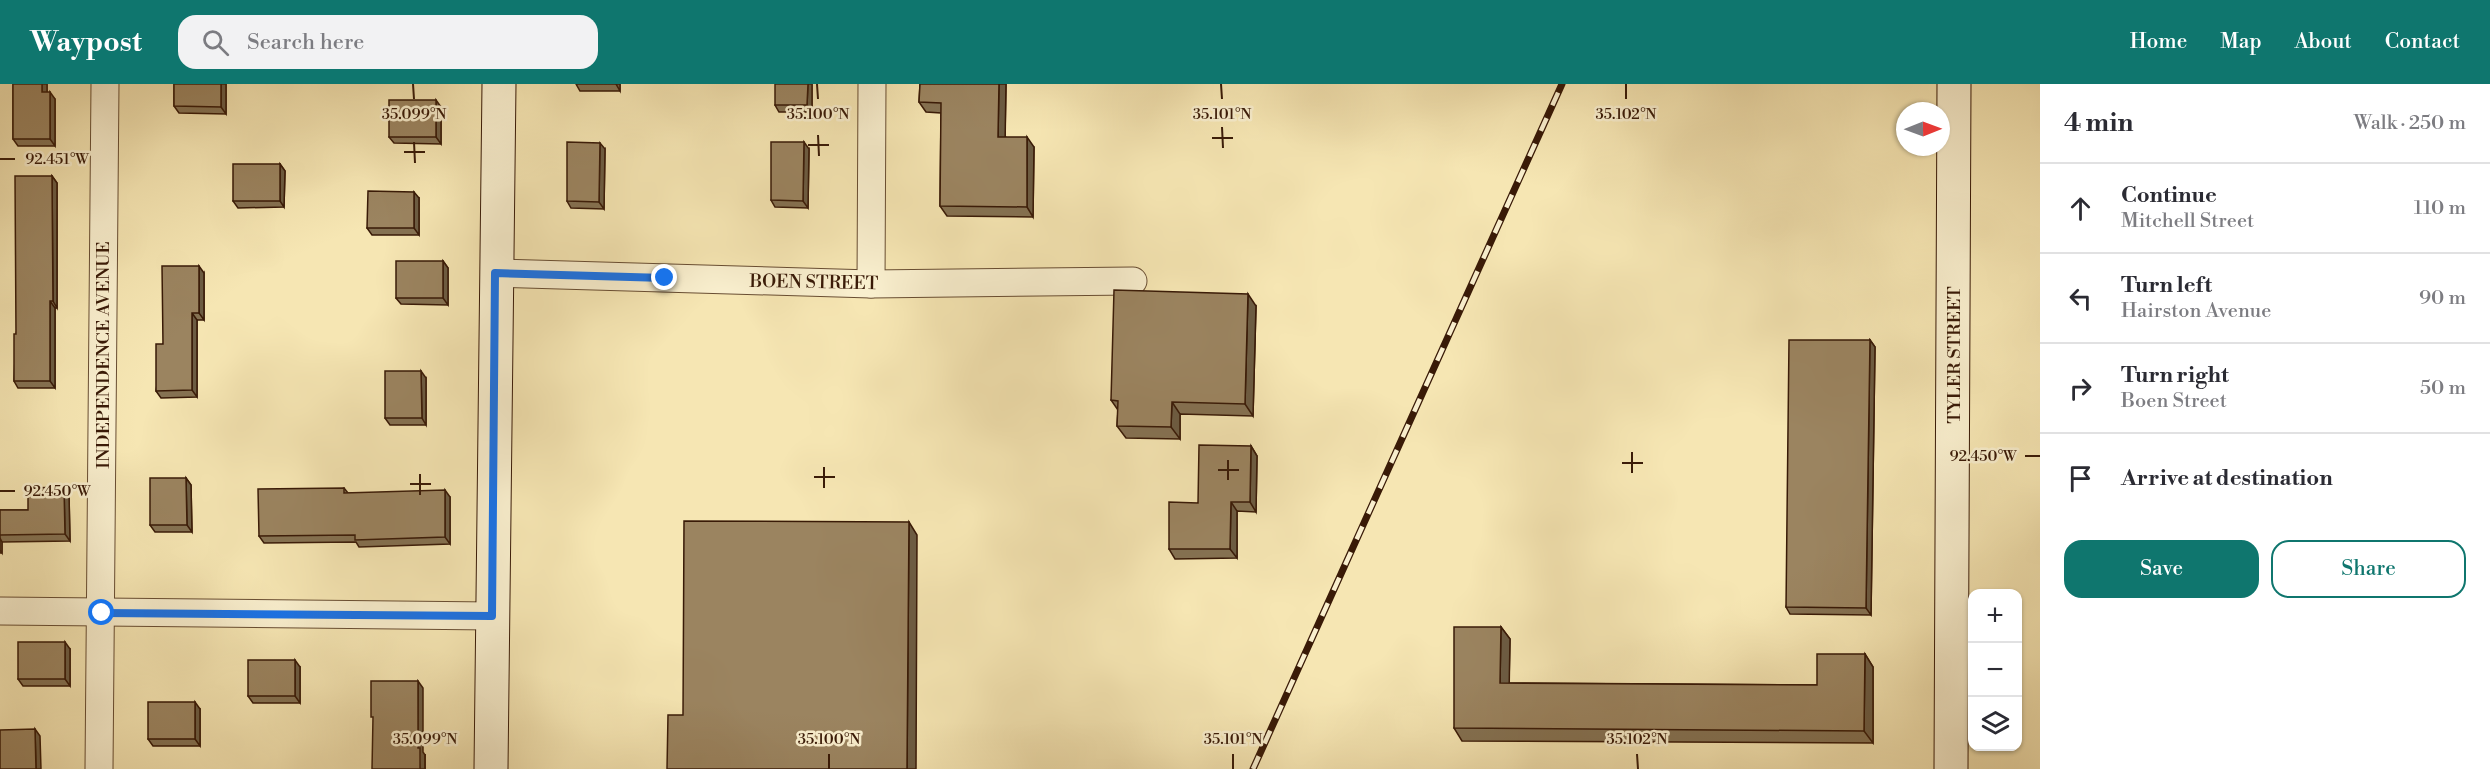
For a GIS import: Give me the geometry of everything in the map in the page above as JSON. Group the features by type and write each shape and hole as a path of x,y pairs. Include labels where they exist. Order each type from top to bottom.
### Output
{"street":[{"name":"INDEPENDENCE AVENUE","path":"99,769 105,84"},
{"path":"491,769 499,84"},
{"path":"871,284 872,84"},
{"name":"TYLER STREET","path":"1952,769 1953,84"},
{"name":"BOEN STREET","path":"495,273 871,284 1133,281"},
{"path":"0,611 492,616"}],"building":[{"path":"13,84 42,84 42,92 50,92 50,139 13,139"},
{"path":"174,84 221,84 221,107 174,106"},
{"path":"775,84 808,84 807,105 775,105"},
{"path":"920,84 999,84 998,137 1027,137 1027,207 940,206 941,103 919,102"},
{"path":"389,100 436,100 436,137 389,137"},
{"path":"567,142 600,143 599,202 567,201"},
{"path":"771,142 804,142 803,201 771,200"},
{"path":"233,164 280,164 280,201 233,201"},
{"path":"15,176 52,176 53,301 50,301 50,381 14,381"},
{"path":"368,191 414,192 414,228 367,228"},
{"path":"396,261 443,261 443,298 396,298"},
{"path":"162,266 199,266 199,313 192,313 192,390 156,391 156,344 163,344"},
{"path":"1114,290 1248,294 1245,404 1172,402 1171,427 1117,426 1118,401 1111,400"},
{"path":"1789,340 1870,340 1866,608 1786,607"},
{"path":"385,371 421,371 422,418 385,418"},
{"path":"1199,445 1251,446 1250,502 1231,502 1230,549 1169,549 1169,502 1198,503"},
{"path":"150,478 186,478 187,525 150,525"},
{"path":"64,487 65,534 0,535 0,510 28,510 28,488"},
{"path":"344,488 344,493 445,490 445,537 355,540 355,535 259,536 258,489"},
{"path":"684,521 909,522 907,769 667,769 668,715 683,715"},
{"path":"1454,627 1501,627 1500,683 1817,685 1817,654 1865,654 1864,731 1454,728"},
{"path":"18,642 65,642 65,679 18,679"},
{"path":"248,660 295,660 295,696 248,696"},
{"path":"371,681 418,681 420,769 372,769"},
{"path":"148,702 195,702 195,739 148,739"},
{"path":"35,729 36,769 0,769 0,730"}],"railway":[{"path":"1253,769 1562,84"}],"route":[{"path":"102,613 492,616 495,273 665,278"}]}
